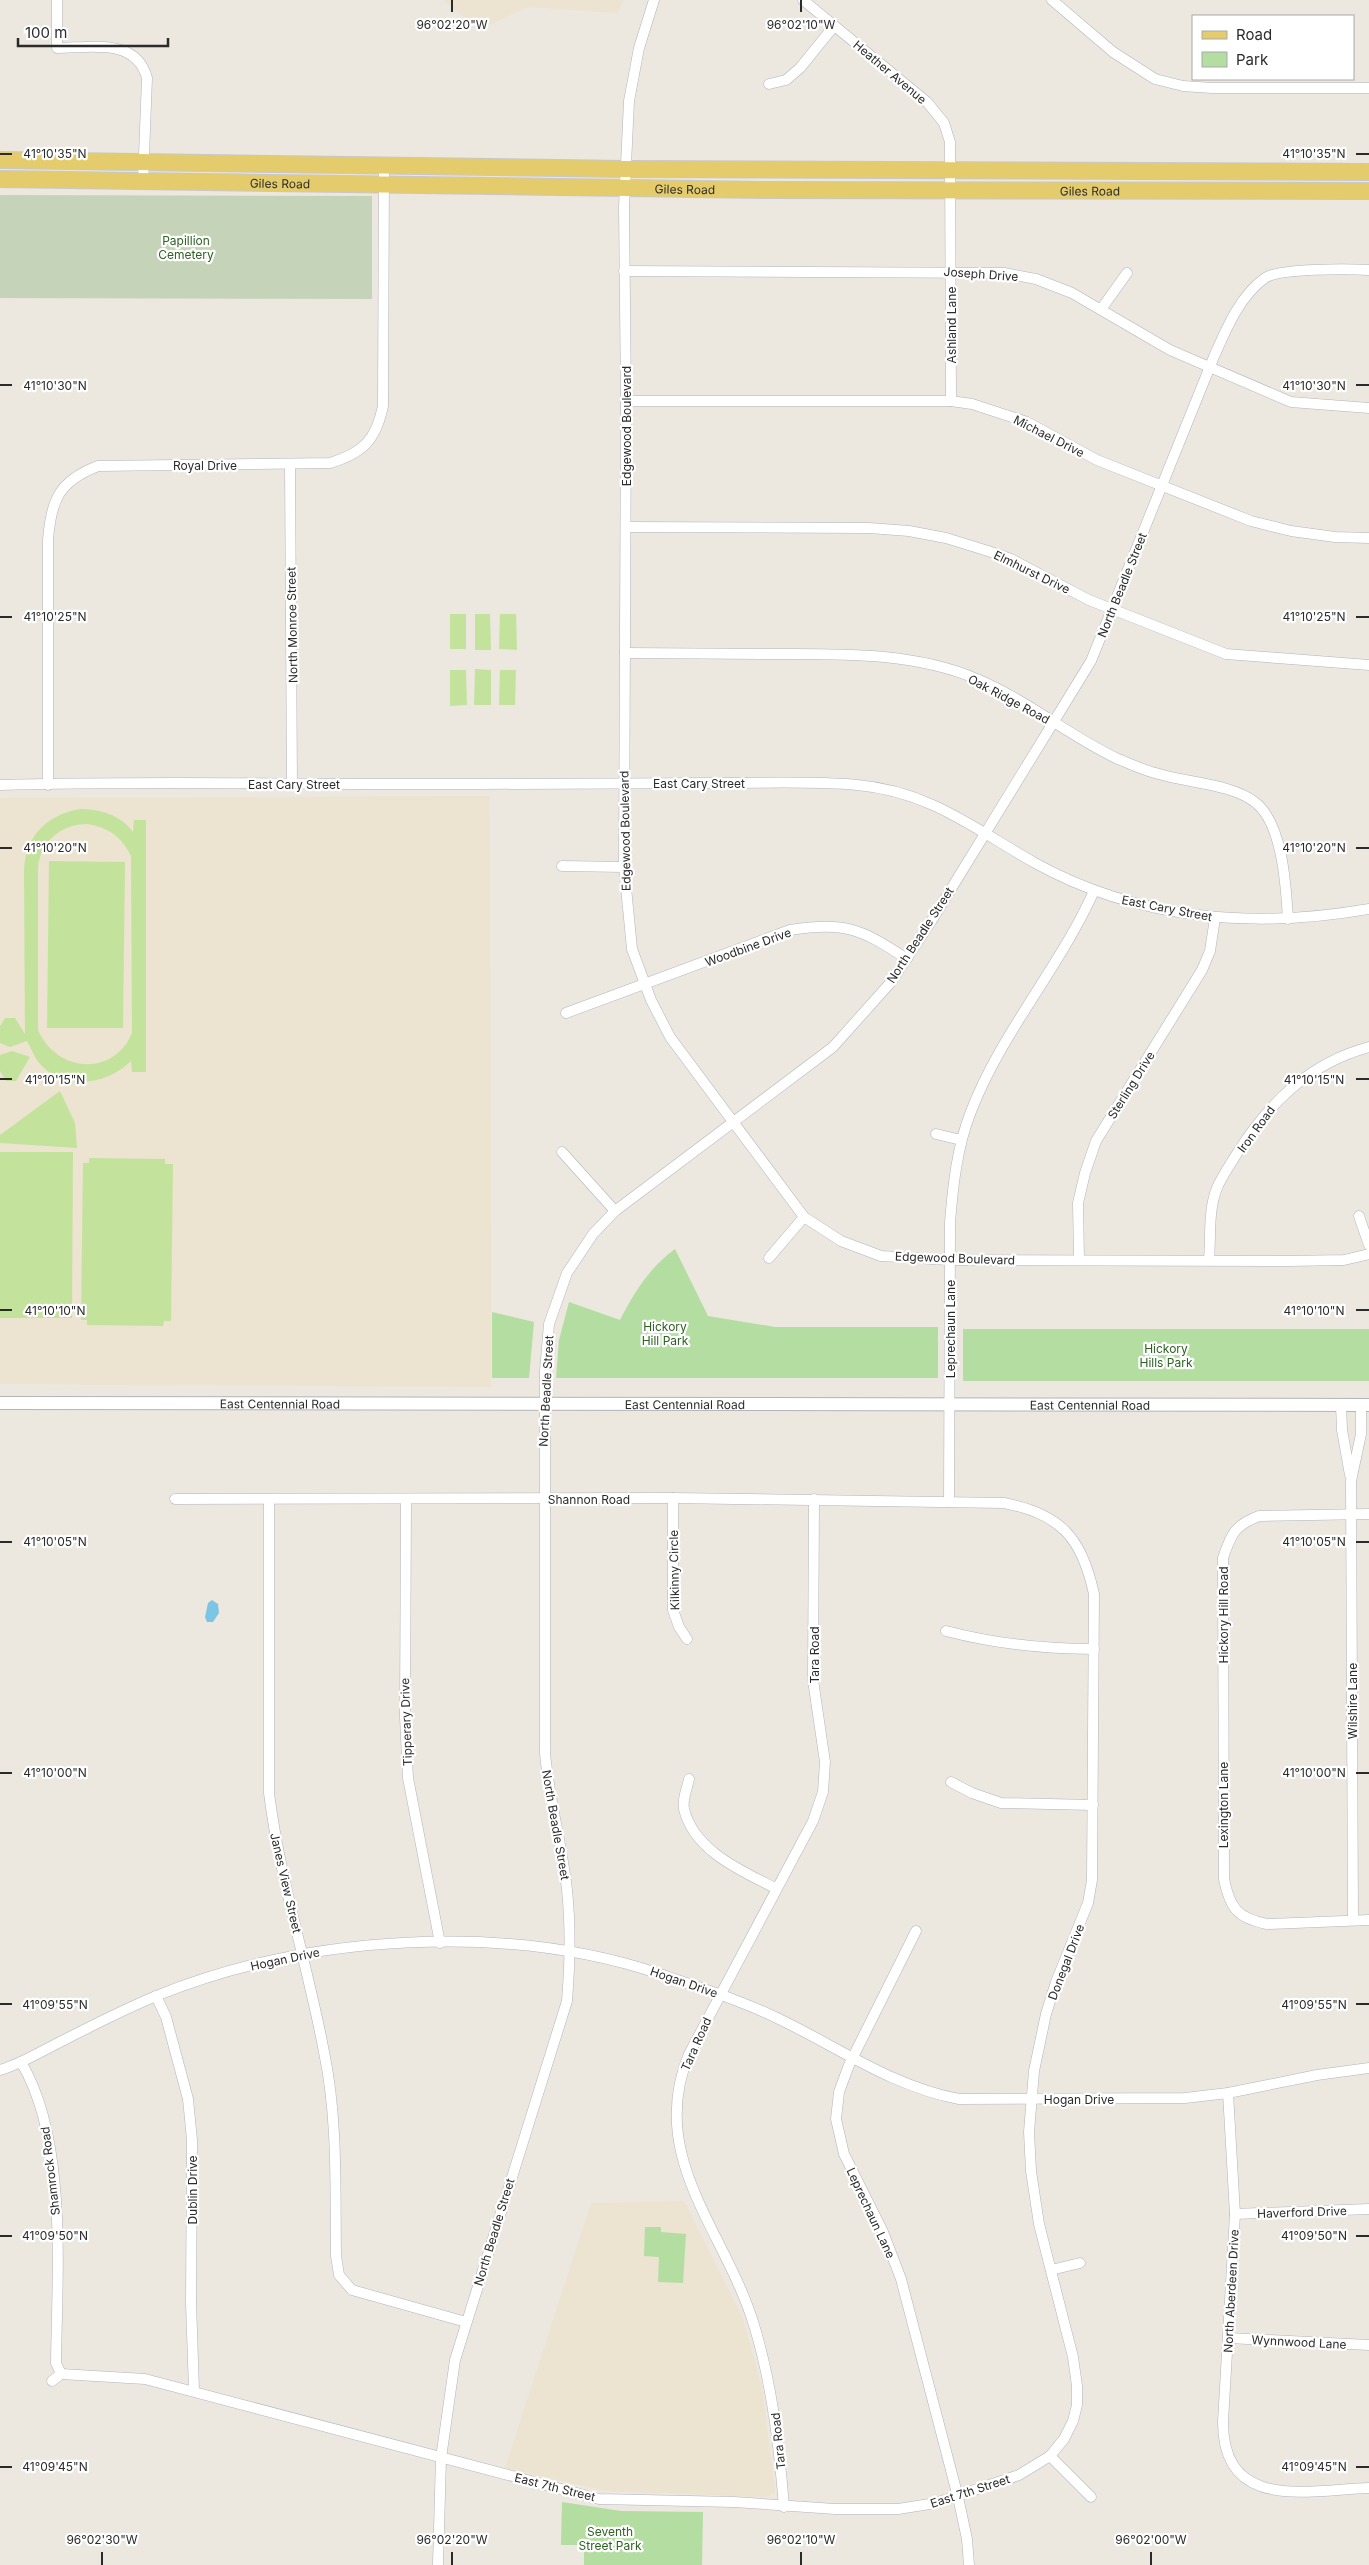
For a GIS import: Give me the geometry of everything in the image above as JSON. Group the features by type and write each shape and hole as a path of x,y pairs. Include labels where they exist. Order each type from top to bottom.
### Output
{"main road":[{"name":"Giles Road","path":"0,160 625,169 1369,172"},
{"name":"Giles Road","path":"0,179 625,189 1369,191"}],"street":[{"path":"57,0 57,48 118,48 134,54 143,64 147,78 143,181"},
{"name":"Edgewood Boulevard","path":"654,0 634,72 628,119 625,169 626,527 624,867 632,948 645,984 670,1037 734,1120 776,1182 804,1217 841,1241 881,1256 950,1260 1344,1260 1369,1254"},
{"name":"Heather Avenue","path":"803,0 927,102 944,123 950,142 950,190"},
{"path":"1052,0 1113,52 1155,79 1183,86 1212,88 1369,88"},
{"path":"768,84 786,80 800,68 834,26"},
{"name":"Royal Drive","path":"48,785 48,540 50,516 58,493 68,481 98,466 330,463 345,459 369,443 379,423 384,406 384,166"},
{"name":"Ashland Lane","path":"950,190 951,401"},
{"name":"North Beadle Street","path":"438,2565 441,2458 455,2360 498,2219 553,2052 567,2002 571,1952 567,1888 548,1790 544,1753 543,1404 549,1324 560,1288 580,1251 615,1212 734,1120 833,1047 891,982 907,959 1090,661 1210,368 1232,318 1246,298 1266,277 1294,272 1369,270"},
{"name":"Joseph Drive","path":"624,271 1004,273 1036,279 1072,293 1102,308 1154,342 1291,402 1369,408"},
{"path":"1102,308 1127,273"},
{"name":"Michael Drive","path":"626,401 951,401 972,404 1027,422 1097,460 1251,521 1300,532 1369,538"},
{"name":"North Monroe Street","path":"290,465 292,784"},
{"name":"Elmhurst Drive","path":"626,527 869,528 909,531 946,538 1011,560 1089,600 1226,654 1369,665"},
{"name":"Oak Ridge Road","path":"625,653 846,654 891,657 977,679 1118,759 1158,774 1239,793 1257,804 1268,819 1278,846 1285,878 1288,919"},
{"name":"East Cary Street","path":"0,785 624,783 859,785 910,794 945,809 1035,863 1094,891 1136,904 1215,918 1288,919 1322,917 1369,909"},
{"path":"562,866 624,867"},
{"name":"Leprechaun Lane","path":"949,1502 950,1260 954,1180 961,1140 982,1085 1006,1039 1081,920 1094,891"},
{"name":"Sterling Drive","path":"1079,1260 1078,1204 1085,1173 1096,1141 1202,970 1210,951 1215,918"},
{"name":"Woodbine Drive","path":"566,1014 790,930 816,926 848,927 876,939 907,959"},
{"name":"Iron Road","path":"1210,1260 1211,1212 1217,1188 1249,1135 1271,1106 1302,1079 1335,1060 1369,1047"},
{"path":"936,1134 961,1140"},
{"path":"562,1152 615,1212"},
{"path":"1360,1216 1369,1245"},
{"path":"769,1258 804,1217"},
{"name":"East Centennial Road","path":"0,1403 1365,1405"},
{"name":"Wilshire Lane","path":"1342,1405 1342,1430 1351,1481 1352,1920"},
{"name":"Wilshire Lane","path":"1351,1481 1365,1405"},
{"name":"Shannon Road","path":"175,1499 673,1498 1004,1503"},
{"name":"Kilkinny Circle","path":"673,1498 673,1610 679,1627 687,1639"},
{"name":"Janes View Street","path":"269,1499 268,1793 274,1832 325,2053 333,2110 336,2256 339,2275 352,2290 466,2322"},
{"name":"Tipperary Drive","path":"406,1499 405,1717 408,1778 440,1943"},
{"name":"Tara Road","path":"784,2507 774,2406 754,2323 731,2268 687,2177 678,2134 677,2103 683,2072 699,2033 775,1888 813,1821 823,1792 825,1762 813,1680 814,1499"},
{"name":"Donegal Drive","path":"1004,1503 1025,1507 1047,1517 1067,1532 1079,1548 1088,1566 1094,1594 1092,1880 1088,1903 1056,1982 1046,2014 1034,2071 1029,2132 1031,2171 1039,2224 1072,2349 1077,2386 1076,2405 1072,2421 1064,2439 1050,2456"},
{"name":"Hickory Hill Road","path":"1223,1691 1223,1558 1230,1538 1243,1522 1259,1516 1369,1514"},
{"path":"946,1632 991,1642 1037,1648 1094,1649"},
{"name":"Lexington Lane","path":"1223,1691 1224,1879 1228,1899 1236,1911 1252,1921 1267,1924 1352,1920"},
{"path":"689,1779 684,1808 701,1840 727,1862 775,1888"},
{"path":"951,1782 972,1794 1001,1803 1093,1805"},
{"path":"1352,1920 1369,1920"},
{"name":"Leprechaun Lane","path":"916,1931 853,2058 838,2097 836,2119 839,2138 846,2160 883,2232 900,2279 958,2497 967,2539 969,2565"},
{"name":"Hogan Drive","path":"0,2070 21,2062 98,2022 156,1996 198,1981 302,1954 365,1946 440,1943 484,1944 571,1952 644,1969 720,1994 778,2018 902,2083 934,2095 959,2099 1157,2098 1228,2093 1317,2075 1369,2068"},
{"name":"Dublin Drive","path":"156,1996 166,2017 186,2090 192,2132 191,2303 194,2390"},
{"name":"Shamrock Road","path":"21,2062 35,2089 46,2127 51,2160 58,2254 56,2363 61,2374"},
{"name":"North Aberdeen Drive","path":"1228,2093 1235,2214 1223,2438 1227,2456 1236,2470 1248,2481 1280,2491 1369,2488"},
{"name":"Haverford Drive","path":"1235,2214 1369,2209"},
{"path":"1051,2270 1080,2263"},
{"name":"Wynnwood Lane","path":"1229,2338 1369,2345"},
{"path":"52,2381 61,2374"},
{"name":"East 7th Street","path":"61,2374 145,2378 599,2499 734,2502 784,2507 898,2509 936,2503 1019,2476 1050,2456"},
{"path":"1050,2456 1091,2497"}],"shaded area":[{"path":"443,0 624,0 617,13 528,7 480,29"},
{"path":"490,796 491,1387 0,1384 0,798"},
{"path":"684,2201 743,2319 762,2388 775,2493 767,2497 607,2491 505,2468 591,2203"}],"green space":[{"name":"Papillion Cemetery","path":"0,195 372,196 372,299 0,298"},
{"path":"450,614 466,614 466,649 450,649"},
{"path":"475,614 490,614 491,650 475,650"},
{"path":"500,614 516,614 517,650 499,649"},
{"path":"475,669 491,670 491,705 474,705"},
{"path":"450,670 466,670 467,705 450,706"},
{"path":"500,670 516,670 515,705 499,705"},
{"path":"80,809 110,814 122,821 133,832 134,820 146,820 146,1072 132,1072 131,1061 121,1069 98,1080 86,1082 73,1081 50,1073 40,1064 27,1041 10,1047 0,1043 0,1026 5,1018 15,1018 25,1034 24,870 29,847 40,829 48,822 68,812","holes":["87,824 108,830 119,838 131,856 132,1033 123,1048 112,1057 99,1063 85,1064 71,1061 58,1055 46,1044 38,1030 38,868 43,850 54,836 69,827"]},
{"path":"49,861 125,862 123,1028 47,1028"},
{"path":"12,1051 30,1057 16,1081 6,1081 0,1071 0,1055"},
{"path":"60,1091 75,1123 77,1148 0,1143 0,1135"},
{"path":"0,1152 73,1152 72,1318 0,1318"},
{"path":"89,1158 165,1159 165,1164 173,1164 171,1321 164,1321 163,1326 87,1325 87,1320 81,1320 83,1163 89,1163"},
{"name":"Hickory Hill Park","path":"675,1249 708,1316 775,1327 938,1327 938,1378 556,1378 559,1340 569,1302 620,1320 643,1282 657,1264"},
{"path":"492,1312 534,1322 529,1378 492,1378"},
{"name":"Hickory Hills Park","path":"963,1329 1369,1329 1369,1381 963,1381"},
{"path":"645,2227 661,2227 661,2232 686,2234 683,2283 658,2282 659,2257 644,2256"},
{"name":"Seventh Street Park","path":"562,2502 621,2511 703,2512 702,2565 584,2565 584,2545 561,2545"}],"water":[{"path":"212,1600 218,1604 219,1613 213,1622 207,1622 205,1617 208,1603"}]}
